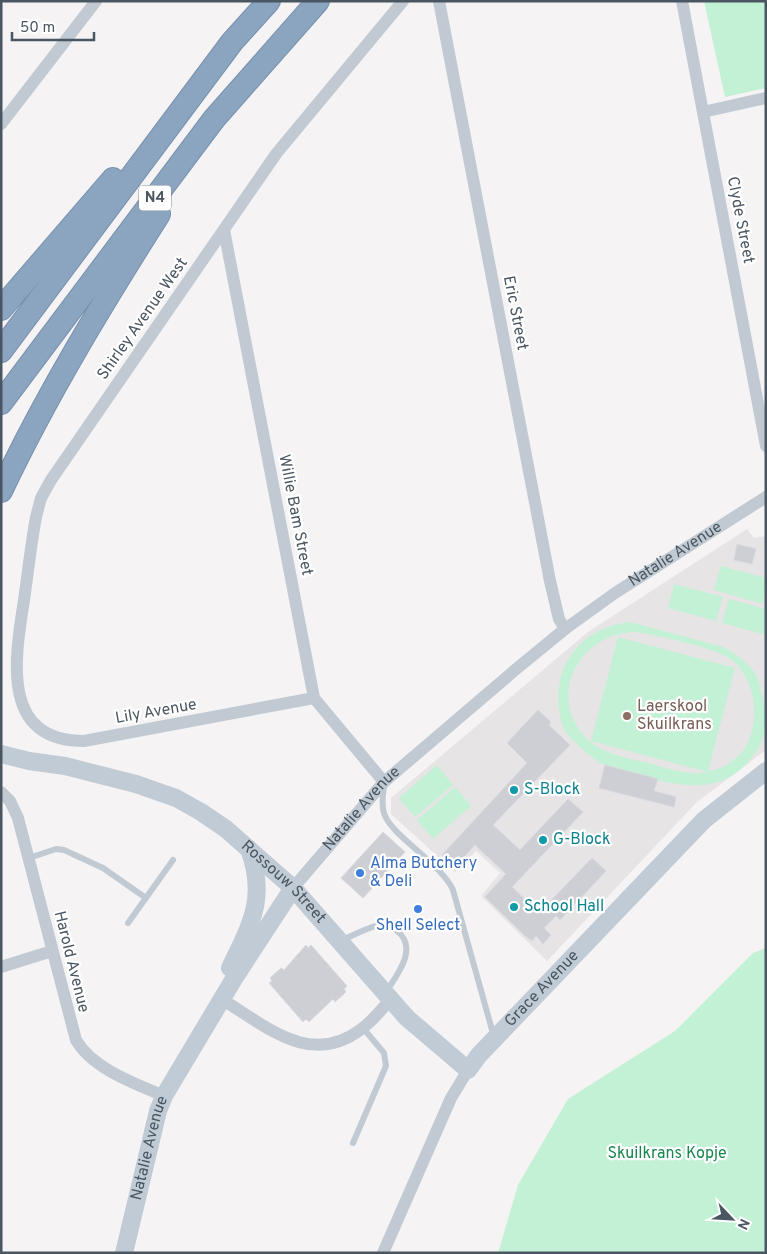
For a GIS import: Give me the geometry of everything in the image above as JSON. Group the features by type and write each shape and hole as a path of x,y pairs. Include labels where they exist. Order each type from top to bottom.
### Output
{"highway":[{"name":"N4","path":"1,351 232,42 269,1"},
{"name":"N4","path":"1,403 214,119 318,1"},
{"path":"1,309 172,108 232,42"},
{"path":"1,491 56,382 110,291 163,209 214,119"}],"street":[{"path":"1,124 96,1"},
{"name":"Shirley Avenue West","path":"19,700 15,683 18,644 33,530 44,492 296,128 403,1"},
{"name":"Eric Street","path":"439,1 550,581 559,619 565,629"},
{"name":"Clyde Street","path":"682,1 766,446"},
{"path":"703,112 766,98"},
{"name":"Willie Bam Street","path":"224,230 314,698 384,782"},
{"name":"Natalie Avenue","path":"124,1253 158,1111 164,1096 221,999 293,888 384,782 565,629 624,587 766,497"},
{"name":"Lily Avenue","path":"19,700 26,714 44,732 59,739 84,741 314,698"},
{"name":"Rossouw Street","path":"1,742 26,750 53,764"},
{"name":"Rossouw Street","path":"1,754 29,761 53,764 136,784 176,798 218,823 293,888 420,1032 468,1070"},
{"name":"Grace Avenue","path":"384,1253 451,1098 468,1070 584,943 704,820 766,771"},
{"name":"Harold Avenue","path":"1,792 14,808 72,1032 80,1048 101,1065 164,1096"},
{"path":"249,850 258,885 257,901 251,923 223,986 221,999 284,1038 316,1045 356,1034 388,997"},
{"path":"1,968 52,952"}],"lane":[{"path":"384,782 382,806 388,822 443,874 453,890 495,1039"},
{"path":"28,858 56,849 64,850 103,868 146,898"},
{"path":"128,923 173,860"},
{"path":"339,942 382,924 391,925 402,935 408,949 388,997"},
{"path":"353,1143 386,1066 384,1053 363,1028"}],"shaded area":[{"name":"Laerskool Skuilkrans","path":"747,529 754,538 766,536 766,750 697,802 547,961 481,896 500,873 476,851 455,872 391,814 391,798 588,632"}],"green space":[{"path":"704,1 766,1 766,88 725,97"},
{"path":"721,566 766,578 763,604 714,590"},
{"path":"674,584 723,597 716,621 668,608"},
{"path":"729,599 766,609 766,635 722,623"},
{"path":"630,622 723,647 748,665 755,673 759,684 765,706 766,728 754,755 742,768 721,781 691,785 676,784 602,764 574,742 563,727 559,708 559,689 562,672 570,657 581,644 594,633 611,626","holes":["636,632 686,643 724,655 732,660 743,673 751,689 754,706 753,724 749,741 739,755 726,765 708,771 735,668 618,637 591,741 708,772 693,773 679,771 625,758 599,748 585,737 574,720 569,702 569,685 575,668 585,654 599,642 616,635"]},
{"path":"437,765 453,785 415,817 399,798"},
{"path":"455,787 471,806 433,839 417,820"},
{"name":"Skuilkrans Kopje","path":"766,948 766,1253 498,1253 518,1185 568,1099 675,1031 753,953"}],"building":[{"path":"737,544 756,549 752,564 734,560"},
{"path":"538,710 551,722 549,725 570,745 493,825 520,850 568,799 583,812 512,887 539,913 592,858 606,871 560,920 556,916 544,928 551,935 543,944 536,936 532,941 524,935 485,897 506,874 475,845 462,859 459,856 452,864 442,855 527,763 507,743"},
{"path":"605,765 658,779 654,791 676,797 674,807 599,788"},
{"path":"383,832 405,852 363,898 341,878"},
{"path":"306,945 308,948 311,945 347,986 344,989 346,992 335,1002 333,999 309,1022 306,1019 303,1022 269,983 272,981 270,978 281,968 284,970"}],"place":[{"name":"Laerskool Skuilkrans","path":"627,716"},
{"name":"S-Block","path":"514,790"},
{"name":"G-Block","path":"543,840"},
{"name":"Alma Butchery & Deli","path":"360,873"},
{"name":"School Hall","path":"514,907"},
{"name":"Shell Select","path":"418,909"}]}
